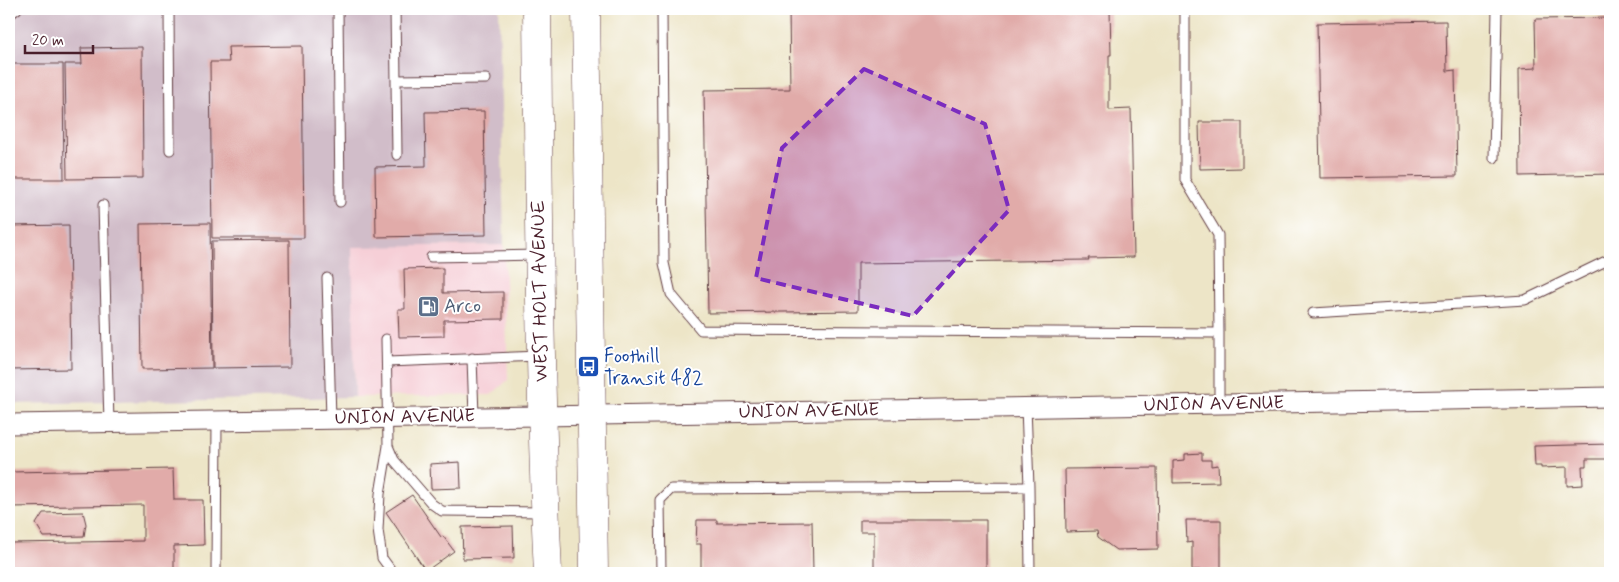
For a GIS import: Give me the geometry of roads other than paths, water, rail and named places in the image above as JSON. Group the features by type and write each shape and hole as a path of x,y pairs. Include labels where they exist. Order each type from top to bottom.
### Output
{"main road":[{"name":"WEST HOLT AVENUE","path":"537,9 542,416 548,573"},
{"path":"586,9 594,573"}],"street":[{"name":"UNION AVENUE","path":"9,424 1610,397"}],"lane":[{"path":"9,15 17,9"},
{"path":"169,9 170,150"},
{"path":"338,9 340,202"},
{"path":"395,9 397,155"},
{"path":"662,9 664,263 671,294 701,330 1219,333"},
{"path":"1185,9 1185,180 1218,235 1219,403"},
{"path":"1494,158 1497,9"},
{"path":"396,80 486,79"},
{"path":"103,204 109,422"},
{"path":"431,257 539,255"},
{"path":"1313,312 1525,300 1610,259"},
{"path":"327,278 330,419"},
{"path":"386,339 388,446 380,494 378,530 382,558 393,573"},
{"path":"387,362 541,356"},
{"path":"472,358 474,416"},
{"path":"1026,407 1030,573"},
{"path":"216,573 218,421"},
{"path":"388,446 394,460 432,504 442,511 545,512"},
{"path":"661,573 660,500 671,488 1029,487"}],"place":[{"name":"Arco","path":"428,306"},
{"name":"Foothill Transit 482","path":"588,367"}]}
